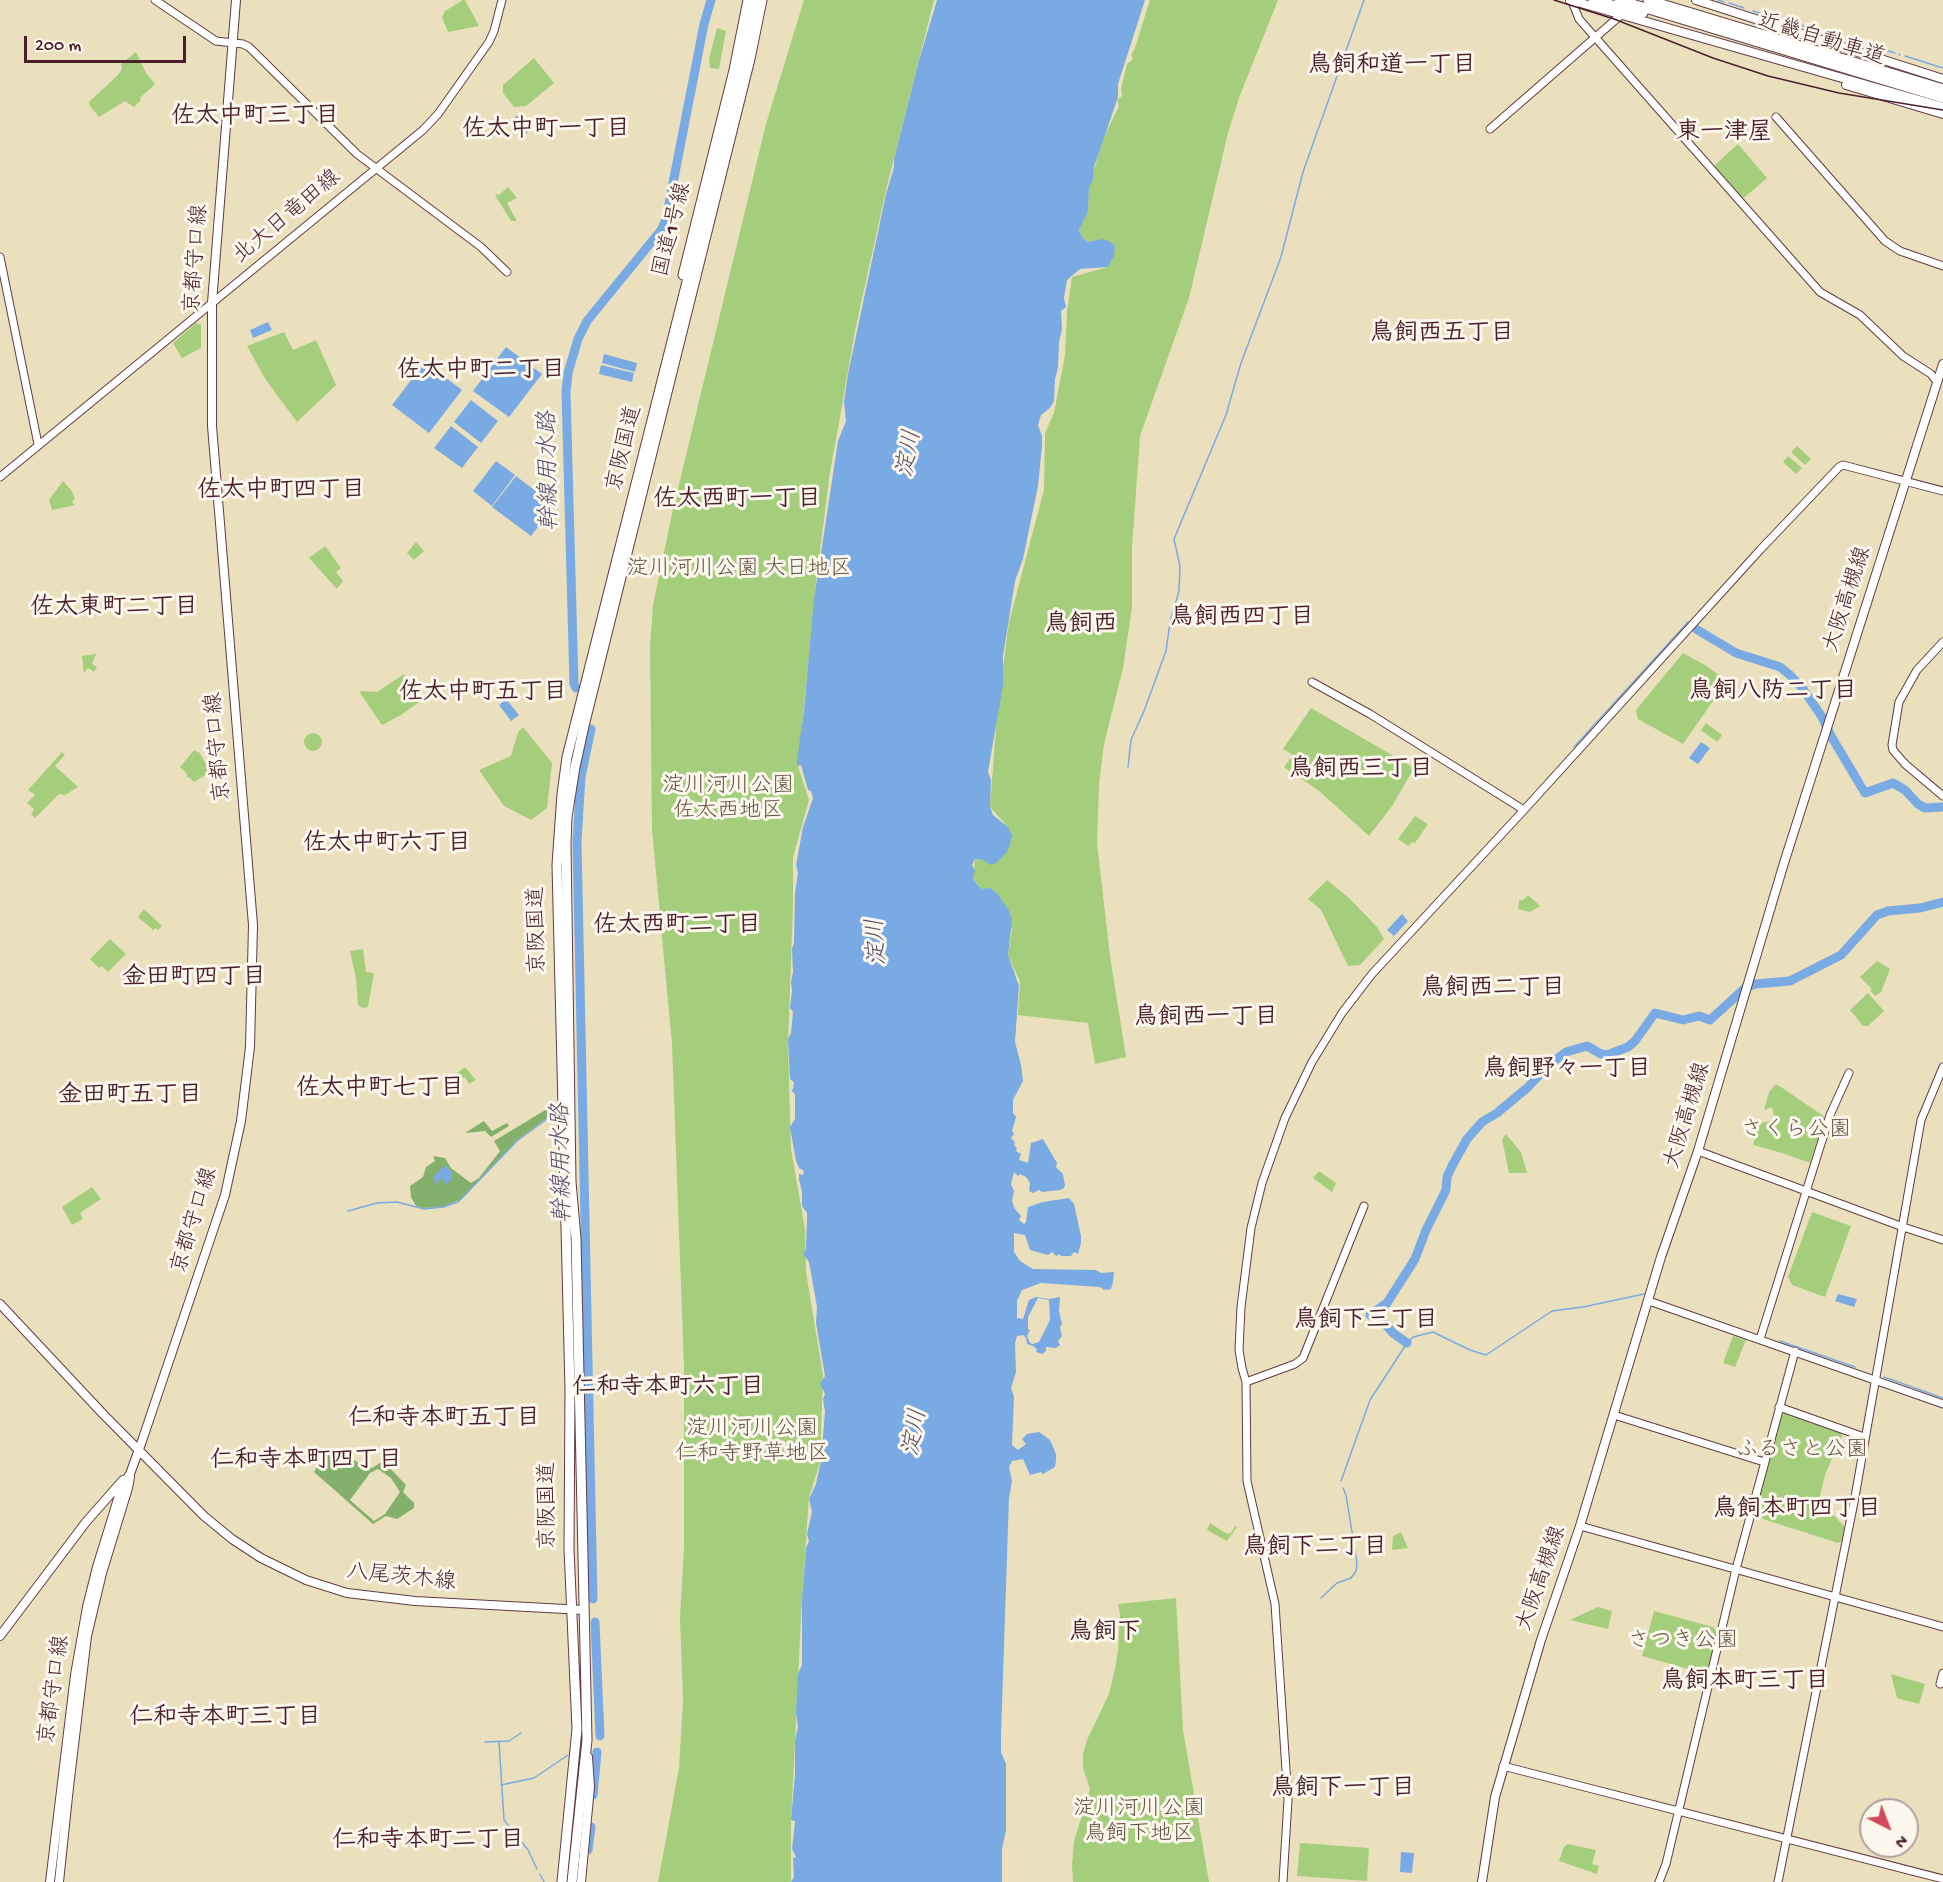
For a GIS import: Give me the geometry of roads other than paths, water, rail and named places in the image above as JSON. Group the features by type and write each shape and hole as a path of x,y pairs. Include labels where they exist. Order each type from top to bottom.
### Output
{"highway":[{"name":"国道1号線","path":"668,361 679,290 740,47 748,0"},
{"path":"1593,0 1769,41"},
{"name":"近畿自動車道","path":"1619,0 1943,89"},
{"name":"近畿自動車道","path":"1648,0 1943,98"},
{"path":"1668,0 1769,41"},
{"name":"京阪国道","path":"572,1882 587,1740 576,1238 571,1182 567,818 574,767 668,361 760,1"},
{"name":"京阪国道","path":"562,1882 577,1729 570,1550 569,1342 557,865 562,794 567,757 615,588 750,58 760,1"}],"main road":[{"name":"京都守口線","path":"50,1882 81,1636 103,1545 122,1486 130,1474 139,1450 225,1195 241,1121 251,1038 253,925 212,426 212,303 236,0"},
{"path":"1573,0 1943,107"},
{"path":"1696,0 1784,24 1943,73"},
{"path":"1696,0 1943,79"},
{"path":"1804,68 1878,96 1943,114"},
{"name":"大阪高槻線","path":"1482,1882 1495,1797 1541,1640 1580,1526 1661,1257 1698,1151 1784,863 1943,364"},
{"name":"八尾茨木線","path":"0,1304 204,1516 232,1539 261,1558 316,1584 346,1593 379,1598 584,1610"},
{"name":"京都守口線","path":"59,1882 87,1636 102,1573 129,1488 130,1474"},
{"path":"0,1636 86,1522 130,1474"},
{"path":"581,1877 590,1786 587,1740"}],"street":[{"path":"155,0 210,38 249,47 352,150 481,247 507,272"},
{"name":"北大日竜田線","path":"0,477 423,130 438,114 492,36 502,0"},
{"path":"1573,0 1580,19 1820,292 1860,315 1903,356 1930,374 1937,382"},
{"path":"1490,129 1621,15"},
{"path":"1776,117 1885,241 1900,251 1943,266"},
{"path":"0,257 38,444"},
{"path":"1283,1882 1288,1800 1275,1604 1247,1481 1246,1382 1239,1350 1241,1307 1251,1228 1262,1183 1285,1118 1312,1062 1342,1013 1372,974 1760,550 1839,467 1843,465 1943,491"},
{"path":"1943,642 1917,670 1899,702 1893,750 1905,764 1943,796"},
{"path":"1312,682 1370,714 1524,810"},
{"path":"1778,1882 1853,1507 1921,1120 1943,1067"},
{"path":"1760,1339 1830,1115 1849,1072"},
{"path":"1698,1151 1943,1240"},
{"path":"1246,1382 1295,1364 1303,1358 1365,1206"},
{"path":"1649,1301 1943,1404"},
{"path":"1659,1882 1666,1864 1736,1569 1795,1351"},
{"path":"1779,1407 1864,1437"},
{"path":"1614,1415 1764,1462"},
{"path":"1580,1526 1943,1627"},
{"path":"1940,1684 1943,1673"},
{"path":"1503,1766 1943,1879"}],"water":[{"name":"淀川","path":"937,0 1145,0 1118,84 1118,97 1094,167 1093,180 1089,187 1088,212 1079,230 1088,242 1101,239 1109,241 1115,246 1114,256 1108,267 1080,269 1067,280 1064,298 1066,307 1061,311 1062,329 1054,401 1050,408 1041,415 1038,425 1042,436 1042,446 1038,486 1023,559 1015,581 1003,656 1003,685 988,772 991,780 990,807 993,815 1008,827 1012,836 1007,852 996,863 991,865 983,860 975,859 972,865 975,871 973,878 977,884 982,889 990,888 997,893 1012,920 1008,955 1019,986 1015,1042 1023,1081 1013,1100 1013,1113 1016,1117 1012,1131 1014,1134 1011,1138 1015,1142 1016,1151 1021,1154 1019,1160 1028,1163 1031,1143 1043,1139 1057,1163 1056,1167 1063,1174 1065,1185 1060,1190 1042,1192 1039,1190 1033,1193 1029,1191 1030,1183 1026,1177 1020,1174 1018,1176 1014,1172 1011,1184 1014,1191 1012,1201 1021,1216 1019,1220 1024,1224 1028,1207 1069,1198 1074,1204 1081,1236 1078,1254 1074,1252 1071,1256 1060,1254 1056,1256 1052,1252 1048,1255 1030,1250 1025,1235 1014,1233 1014,1252 1020,1261 1033,1269 1114,1272 1111,1289 1041,1283 1022,1290 1017,1301 1017,1318 1023,1319 1029,1300 1036,1297 1049,1299 1060,1297 1062,1336 1058,1341 1060,1345 1056,1348 1046,1347 1046,1351 1042,1354 1027,1344 1023,1335 1017,1336 1015,1343 1016,1372 1011,1388 1014,1397 1012,1445 1018,1450 1026,1444 1022,1439 1027,1434 1039,1432 1050,1440 1056,1454 1056,1461 1055,1467 1043,1474 1041,1472 1030,1475 1023,1459 1012,1461 1009,1467 1012,1481 1009,1498 1001,1735 1001,1752 1006,1764 1006,1830 1002,1849 1002,1882 791,1882 794,1877 793,1858 796,1857 792,1849 795,1821 791,1820 795,1740 798,1727 796,1713 798,1674 802,1665 802,1599 806,1548 809,1541 807,1534 812,1512 809,1499 816,1484 821,1461 825,1412 823,1399 825,1394 820,1384 825,1376 816,1323 817,1307 809,1262 803,1254 806,1249 807,1213 802,1206 799,1174 803,1175 804,1171 799,1168 796,1161 790,1127 795,1119 795,1094 791,1090 794,1082 790,1079 788,1039 791,1033 793,1012 790,1008 795,893 798,873 796,865 803,827 813,798 811,791 808,790 801,765 798,766 797,761 814,599 838,441 846,421 844,402 848,374 886,194 919,60","holes":["1038,1298 1049,1300 1050,1320 1039,1342 1030,1343 1027,1336 1030,1330 1028,1329 1028,1317"]},
{"path":"519,114 532,129 524,135 512,120"},
{"path":"268,322 272,330 253,338 250,330"},
{"path":"506,347 542,374 509,417 473,391"},
{"path":"604,354 637,363 635,372 602,363"},
{"path":"425,362 462,390 429,433 392,405"},
{"path":"601,365 634,373 632,382 599,374"},
{"path":"471,400 498,421 481,443 454,422"},
{"path":"451,426 478,447 462,468 434,448"},
{"path":"496,461 515,475 492,506 473,491"},
{"path":"516,476 554,505 531,536 492,507"},
{"path":"506,699 519,715 511,721 499,705"},
{"path":"1701,742 1710,748 1698,764 1689,758"},
{"path":"1402,914 1408,921 1394,936 1387,930"},
{"path":"443,1167 447,1167 452,1172 452,1179 445,1185 444,1180 440,1178 437,1185 433,1179 434,1176"},
{"path":"1838,1294 1857,1299 1854,1307 1835,1301"},
{"path":"1401,1852 1414,1853 1412,1873 1400,1872"}],"waterway":[{"name":"幹線用水路","path":"576,688 574,684 566,392 568,373 578,339 587,321 662,229 666,219 704,24 711,0"},
{"path":"1128,767 1131,740 1166,651 1170,622 1179,591 1180,566 1174,539 1226,415 1241,363 1281,257 1303,172 1364,0"},
{"path":"1718,0 1724,2"},
{"path":"1729,3 1744,8"},
{"path":"1753,11 1821,31"},
{"path":"1829,33 1849,40"},
{"path":"1856,42 1862,43"},
{"path":"1867,45 1895,53"},
{"path":"1905,56 1943,68"},
{"path":"1574,747 1688,622 1691,624"},
{"path":"1696,629 1736,653 1780,667 1790,675 1803,689 1822,717 1865,793 1893,783 1905,790 1925,808 1943,807"},
{"name":"幹線用水路","path":"591,729 581,777 577,841 593,1599"},
{"path":"1407,1343 1384,1323 1370,1315 1387,1303 1415,1259 1426,1230 1446,1190 1447,1177 1467,1139 1482,1122 1497,1113 1527,1088 1550,1064 1566,1052 1587,1046 1607,1055 1628,1047 1655,1013 1683,1020 1699,1016 1710,1020 1745,988 1755,984 1790,981 1841,955 1877,915 1943,902"},
{"path":"348,1211 377,1203 397,1202 424,1209 443,1207 458,1202 517,1141 547,1119 553,1108"},
{"path":"1341,1481 1370,1400 1413,1337 1433,1332 1486,1355 1552,1311 1644,1294"},
{"path":"1780,1341 1855,1367"},
{"path":"1884,1377 1943,1398"},
{"path":"1321,1598 1337,1583 1351,1578 1356,1571 1357,1563 1343,1488"},
{"name":"幹線用水路","path":"595,1622 600,1736"},
{"path":"485,1742 509,1741 521,1733"},
{"path":"499,1742 504,1820 528,1850 537,1869"},
{"name":"幹線用水路","path":"593,1795 597,1752"},
{"path":"501,1785 534,1778 568,1755"},
{"name":"幹線用水路","path":"588,1850 591,1827"},
{"path":"540,1874 544,1882"}],"railway":[{"path":"1554,0 1614,19 1713,58 1768,76 1839,93 1943,110"}],"district":[{"name":"鳥飼和道一丁目","path":"1392,67"},
{"name":"佐太中町三丁目","path":"255,118"},
{"name":"佐太中町一丁目","path":"546,131"},
{"name":"東一津屋","path":"1724,134"},
{"name":"鳥飼西五丁目","path":"1442,335"},
{"name":"佐太中町二丁目","path":"481,372"},
{"name":"佐太中町四丁目","path":"281,492"},
{"name":"佐太西町一丁目","path":"737,501"},
{"name":"佐太東町二丁目","path":"114,609"},
{"name":"鳥飼西四丁目","path":"1242,619"},
{"name":"鳥飼西","path":"1081,626"},
{"name":"鳥飼八防二丁目","path":"1773,693"},
{"name":"佐太中町五丁目","path":"483,694"},
{"name":"鳥飼西三丁目","path":"1361,771"},
{"name":"佐太中町六丁目","path":"387,845"},
{"name":"佐太西町二丁目","path":"677,927"},
{"name":"金田町四丁目","path":"194,979"},
{"name":"鳥飼西二丁目","path":"1493,990"},
{"name":"鳥飼西一丁目","path":"1206,1019"},
{"name":"鳥飼野々一丁目","path":"1567,1071"},
{"name":"佐太中町七丁目","path":"380,1090"},
{"name":"金田町五丁目","path":"130,1097"},
{"name":"鳥飼下三丁目","path":"1366,1322"},
{"name":"仁和寺本町六丁目","path":"668,1389"},
{"name":"仁和寺本町五丁目","path":"444,1420"},
{"name":"仁和寺本町四丁目","path":"306,1462"},
{"name":"鳥飼本町四丁目","path":"1797,1511"},
{"name":"鳥飼下二丁目","path":"1315,1549"},
{"name":"鳥飼下","path":"1105,1634"},
{"name":"鳥飼本町三丁目","path":"1745,1683"},
{"name":"仁和寺本町三丁目","path":"225,1719"},
{"name":"鳥飼下一丁目","path":"1343,1790"},
{"name":"仁和寺本町二丁目","path":"428,1842"}],"park label":[{"name":"淀川河川公園 大日地区","path":"739,571"},
{"name":"淀川河川公園 佐太西地区","path":"728,800"},
{"name":"さくら公園","path":"1796,1132"},
{"name":"淀川河川公園 仁和寺野草地区","path":"752,1444"},
{"name":"ふるさと公園","path":"1802,1452"},
{"name":"さつき公園","path":"1683,1643"},
{"name":"淀川河川公園 鳥飼下地区","path":"1139,1824"}]}
